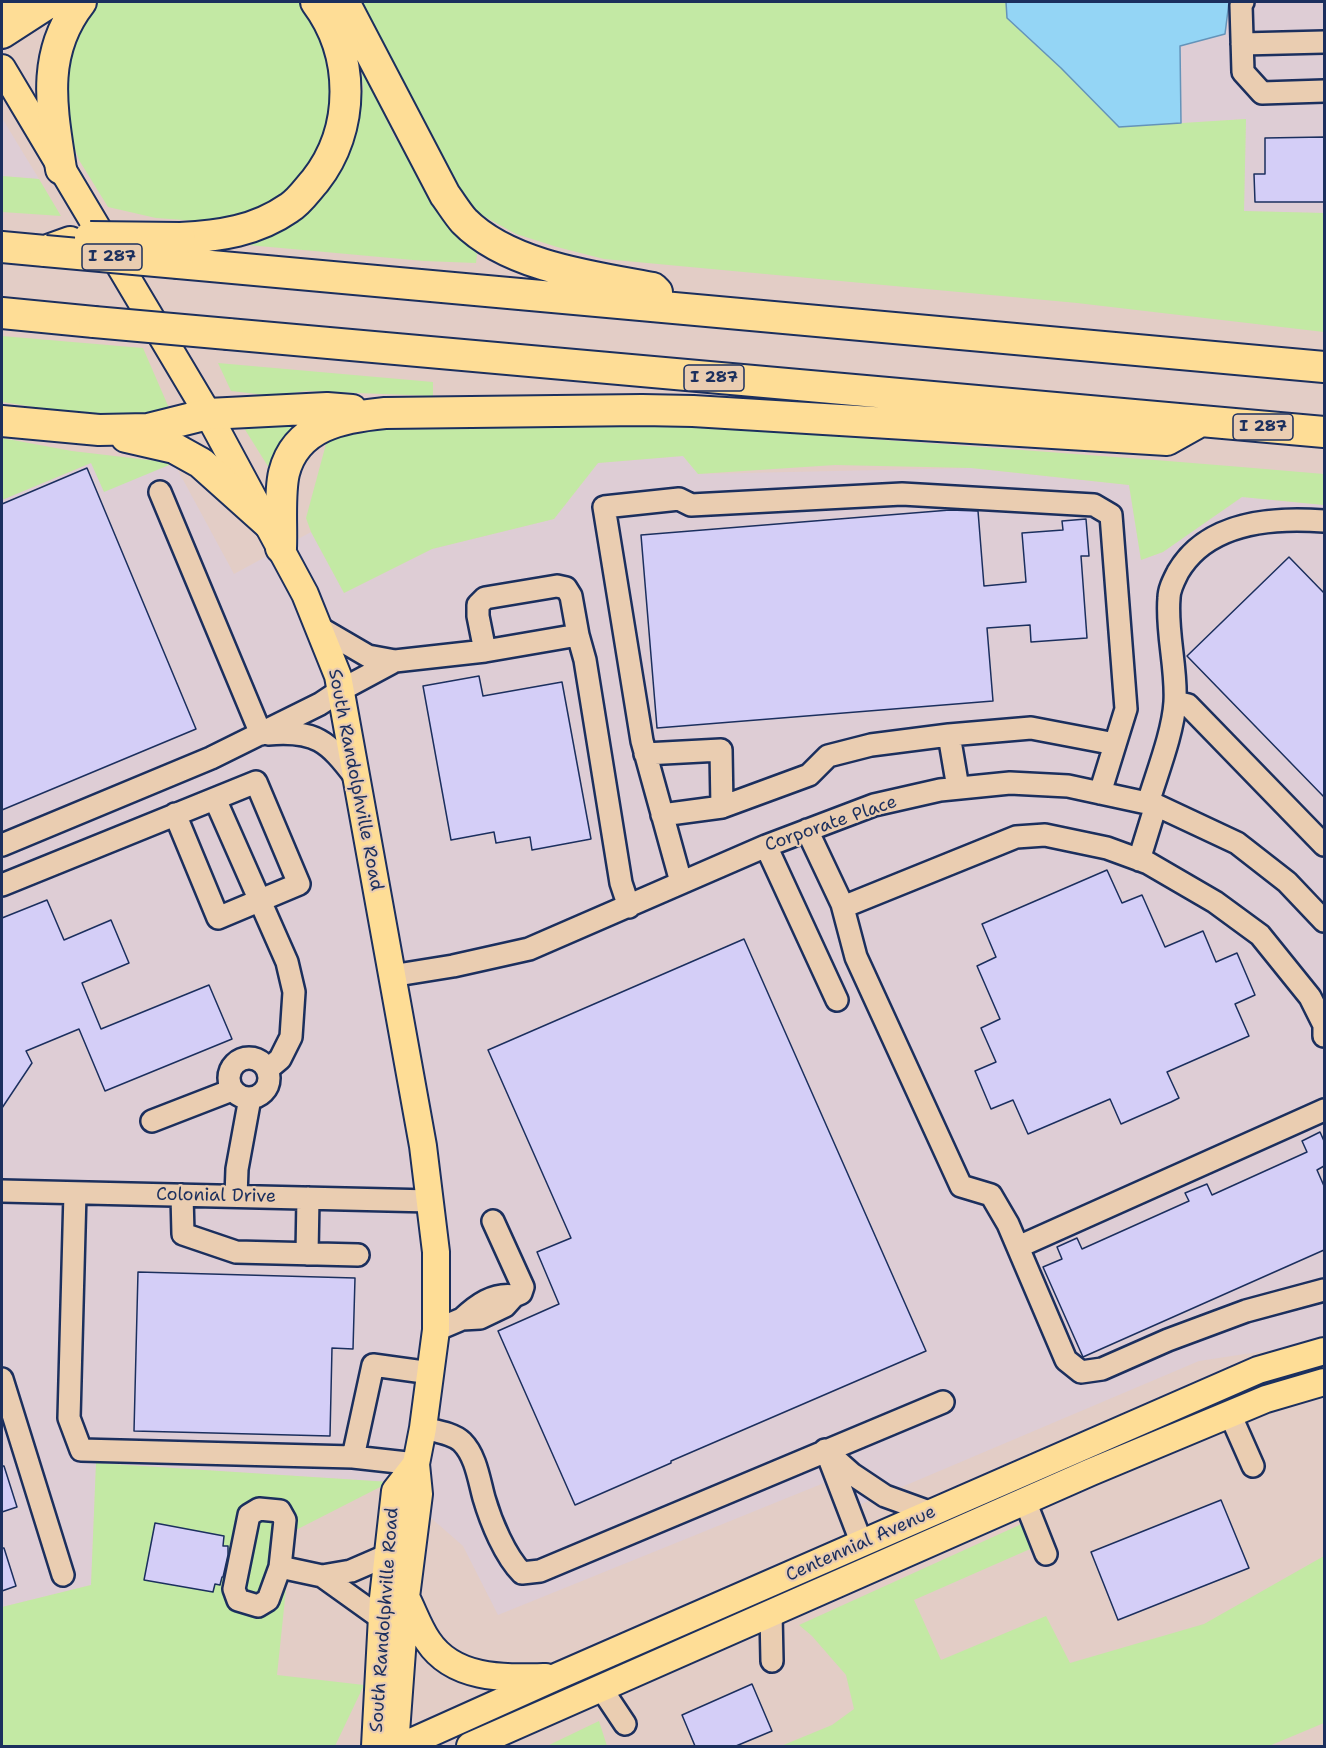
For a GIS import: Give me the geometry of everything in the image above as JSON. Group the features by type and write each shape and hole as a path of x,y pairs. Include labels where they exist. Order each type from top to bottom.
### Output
{"highway":[{"path":"2,6 8,2"},
{"path":"2,33 50,2"},
{"path":"61,170 53,115 52,67 65,27 81,2"},
{"path":"179,251 267,221 292,207 324,170 341,128 346,107 345,72 338,40 327,16 316,2"},
{"path":"344,2 445,195 465,221 511,252 541,264 652,288 678,308"},
{"name":"I 287","path":"2,247 45,251 179,251 678,308 1324,367"},
{"name":"I 287","path":"2,314 1324,432"},
{"path":"2,421 99,430 148,429 208,414 327,408 385,413"},
{"path":"274,536 285,472 297,447 316,430 331,422 352,416 385,413 693,411 1167,440 1201,421"},
{"path":"99,430 174,448 201,463 274,536"}],"main road":[{"name":"South Randolphville Road","path":"2,68 208,414 274,536 320,628 341,690 423,1146 431,1201 437,1272 436,1330 416,1464 419,1494 406,1597 395,1746"},
{"name":"Centennial Avenue","path":"402,1746 1258,1370 1324,1351"},
{"name":"Centennial Avenue","path":"470,1746 1025,1501 1266,1399 1324,1382"},
{"name":"South Randolphville Road","path":"375,1746 382,1619 395,1491 416,1464"},
{"path":"406,1597 428,1642 448,1663 477,1674 505,1678 558,1676"}],"street":[{"path":"1243,2 1241,5 1243,72 1262,93 1324,91"},
{"path":"1242,44 1324,42"},
{"path":"160,492 261,735"},
{"path":"681,882 645,754 604,507 680,499 691,505 902,494 1094,505 1111,515 1126,709 1100,793"},
{"path":"1139,860 1175,702 1169,596 1183,564 1196,550 1210,540 1238,528 1286,519 1324,521"},
{"path":"485,651 478,616 478,605 485,598 557,586 566,588 571,596 585,660 621,883 629,907"},
{"path":"320,628 368,656 395,661 485,651 578,635"},
{"path":"2,845 261,735 395,661"},
{"path":"1175,702 1188,705 1324,845"},
{"path":"662,815 722,807 808,775 828,756 871,745 1031,728 1115,744"},
{"path":"261,735 289,732 318,740 337,753 357,779"},
{"path":"949,735 958,788"},
{"path":"645,754 721,750 722,807"},
{"path":"2,885 175,814 256,782 298,884 218,918 175,814"},
{"name":"Corporate Place","path":"391,976 453,966 529,949 766,846 874,805 940,790 1010,783 1068,786 1152,804 1237,843 1287,882 1324,921"},
{"path":"214,799 287,962 294,992 291,1037 280,1059 268,1069"},
{"path":"807,830 843,907 856,957 961,1186 991,1195 1008,1224 1066,1360 1081,1372 1102,1369 1168,1340 1246,1311 1324,1290"},
{"path":"843,907 1016,837 1046,836 1107,848 1148,863 1215,902 1260,935 1310,997 1324,1025 1324,1036"},
{"path":"766,846 837,1000"},
{"path":"152,1121 241,1094 262,1094 267,1088 270,1075 264,1063 252,1057 239,1060 230,1070 230,1084 241,1094"},
{"path":"236,1197 241,1094"},
{"path":"1018,1247 1324,1110"},
{"name":"Colonial Drive","path":"2,1191 431,1201"},
{"path":"75,1193 69,1418 81,1450 354,1457 416,1464"},
{"path":"182,1195 183,1234 236,1252 358,1255"},
{"path":"307,1254 308,1198"},
{"path":"436,1330 462,1319 480,1318 505,1306 514,1296 521,1293 522,1287 493,1221"},
{"path":"354,1457 373,1365 430,1373"},
{"path":"2,1379 63,1575"},
{"path":"423,1428 447,1434 462,1441 476,1466 485,1500 511,1562 522,1573 540,1571 943,1402"},
{"path":"1230,1414 1252,1466"},
{"path":"825,1450 852,1474 885,1496 932,1513"},
{"path":"825,1450 862,1544"},
{"path":"1025,1501 1046,1554"},
{"path":"280,1567 322,1576 351,1571 388,1555"},
{"path":"322,1576 382,1619"},
{"path":"771,1613 772,1661"},
{"path":"601,1688 625,1724"}],"shaded area":[{"path":"1006,2 1324,2 1324,213 1244,211 1246,119 1119,127"},
{"path":"2,118 39,179 2,176"},
{"path":"683,456 698,474 971,468 1129,485 1141,560 1163,552 1242,497 1324,505 1324,1342 1199,1361 838,1514 824,1483 498,1615 463,1546 390,1482 96,1463 91,1585 2,1607 2,500 92,463 174,463 234,574 311,532 344,593 432,549 554,519 598,463"}],"green space":[{"path":"95,2 303,2 333,58 330,134 287,195 226,223 156,218 108,207 79,160 61,112 63,55"},
{"path":"360,2 1006,2 1007,18 1061,68 1119,127 1246,119 1244,211 1324,213 1324,332 1077,303 604,259 516,234 469,208"},
{"path":"361,65 396,140 402,138 440,210 477,254 476,263 424,261 226,243 251,237 353,113 359,113 363,88"},
{"path":"2,176 39,179 61,216 2,212"},
{"path":"2,336 143,348 169,408 110,419 2,402"},
{"path":"218,363 433,382 433,396 306,391 274,396 231,391"},
{"path":"320,417 272,468 269,468 244,428 245,424"},
{"path":"686,425 1324,474 1324,505 1242,497 1163,552 1141,560 1129,485 971,468 835,465 698,474 683,456 598,463 554,519 432,549 344,593 311,532 306,518 326,444 337,432 351,426"},
{"path":"2,438 72,451 174,463 104,492 91,463 2,500"},
{"path":"96,1463 390,1482 292,1532 277,1675 364,1685 335,1746 2,1746 2,1607 91,1585"},
{"path":"1026,1522 1037,1546 914,1600 941,1660 1046,1616 1070,1663 1204,1624 1324,1556 1324,1723 1269,1746 781,1746 832,1725 854,1709 846,1675 812,1636 799,1625"},
{"path":"599,1721 607,1746 547,1746"}],"water":[{"path":"1006,2 1229,2 1225,34 1180,46 1181,123 1119,127 1061,68 1007,18"}],"building":[{"path":"1324,137 1324,202 1255,202 1254,174 1265,174 1265,138"},
{"path":"87,468 196,729 2,810 2,504"},
{"path":"950,510 978,511 984,586 1026,582 1022,533 1063,530 1062,521 1086,519 1089,556 1081,556 1087,638 1031,642 1030,625 987,628 993,701 657,728 641,535"},
{"path":"1289,557 1324,593 1324,797 1187,656"},
{"path":"479,676 483,696 562,682 591,839 532,850 530,837 496,843 494,832 451,840 423,686"},
{"path":"1107,870 1122,903 1142,895 1165,947 1203,931 1216,962 1237,953 1255,995 1235,1004 1249,1036 1167,1072 1179,1098 1171,1102 1121,1124 1110,1099 1028,1134 1013,1100 991,1109 975,1071 996,1062 981,1028 1000,1019 977,966 996,957 982,924"},
{"path":"47,900 64,940 111,920 129,963 82,983 101,1029 209,985 232,1039 105,1091 79,1029 26,1051 32,1063 2,1108 2,918"},
{"path":"744,939 926,1351 575,1505 498,1331 559,1304 537,1252 571,1238 488,1050"},
{"path":"1320,1132 1324,1141 1324,1166 1317,1170 1324,1186 1324,1250 1083,1357 1043,1267 1062,1259 1057,1247 1077,1238 1082,1249 1189,1201 1185,1193 1207,1184 1212,1195 1307,1152 1302,1141"},
{"path":"138,1272 355,1278 353,1349 332,1348 330,1436 134,1431"},
{"path":"2,1466 4,1466 17,1507 2,1512"},
{"path":"1221,1500 1249,1568 1118,1620 1091,1552"},
{"path":"155,1523 224,1536 223,1546 228,1546 228,1555 220,1585 215,1584 213,1592 144,1580"},
{"path":"2,1548 4,1548 16,1586 2,1591"},
{"path":"752,1684 772,1731 736,1746 695,1746 682,1715"}]}
